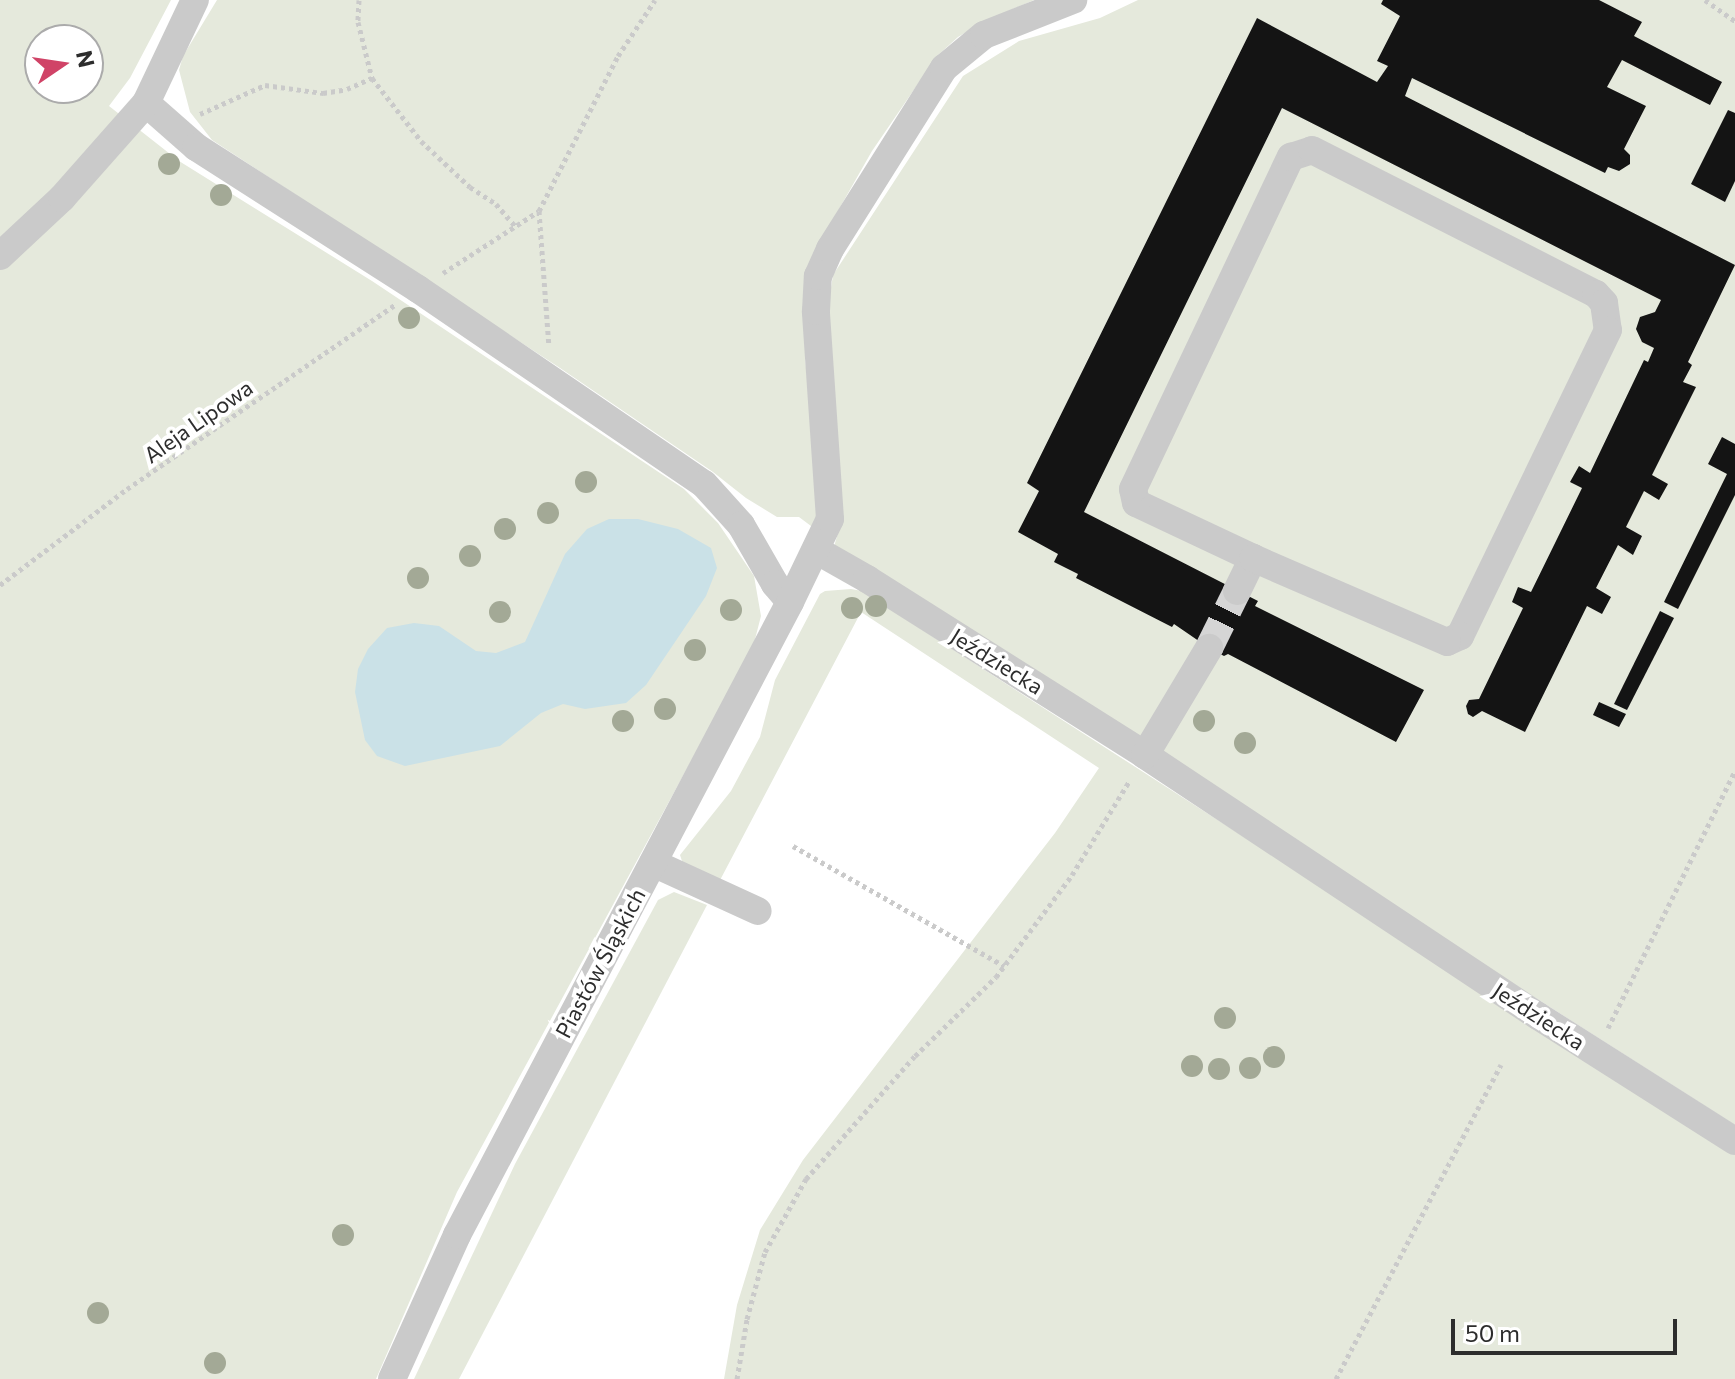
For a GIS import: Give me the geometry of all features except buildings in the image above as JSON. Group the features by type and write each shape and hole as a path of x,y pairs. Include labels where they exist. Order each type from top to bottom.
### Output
{"street":[{"path":"0,256 62,198 146,103 195,0"},
{"path":"816,550 830,519 831,498 816,311 818,276 830,249 944,68 964,47 984,35 1073,0"},
{"path":"146,103 175,129 237,174 418,289 704,484 741,525 775,584 790,602"},
{"path":"1312,150 1596,294 1604,303 1608,330 1460,636 1447,642 1253,558 1136,503 1133,489 1291,157 1312,150"},
{"name":"Piastów Śląskich","path":"392,1379 457,1235 816,550"},
{"name":"Jeździecka","path":"816,550 1145,755 1595,1053 1735,1141"},
{"path":"1237,591 1253,558"},
{"path":"1145,755 1209,648"},
{"path":"653,863 758,911"}],"path":[{"path":"359,0 362,47 372,78 421,141 470,187 496,204 515,226"},
{"path":"552,383 539,211 618,56 655,0"},
{"path":"1705,0 1735,21"},
{"path":"175,129 251,88 279,84 323,93 347,89 372,78"},
{"name":"Aleja Lipowa","path":"0,585 127,489 418,289 539,211"},
{"path":"737,1379 747,1319 765,1252 806,1179 915,1056 1004,966 1072,875 1145,755"},
{"path":"1595,1053 1735,771"},
{"path":"793,846 1004,966"},
{"path":"1336,1379 1501,1065"}],"shaded area":[{"path":"0,0 171,0 130,78 109,106 179,161 372,281 684,489 718,523 754,576 761,616 753,647 457,1192 376,1379 0,1379"},
{"path":"217,0 1034,0 985,21 958,37 937,56 872,151 814,253 805,288 805,358 819,493 815,529 799,517 777,517 746,498 713,472 560,368 212,140 190,112 179,70 183,56"},
{"path":"1138,0 1735,0 1735,1125 833,550 840,526 826,320 833,275 963,76 1019,41 1100,18"},
{"path":"851,589 862,591 1735,1153 1735,1379 724,1379 737,1305 760,1230 803,1160 1055,833 1099,768 861,612 718,884 683,864 680,855 731,791 760,737 775,680 820,594"},
{"path":"674,892 707,905 459,1379 414,1379 515,1164 658,900"}],"water":[{"path":"609,519 638,519 678,529 711,548 717,568 706,596 646,685 626,703 585,709 563,704 541,713 500,746 405,766 377,756 365,740 355,692 358,669 368,649 387,628 414,623 439,626 476,651 496,653 525,642 565,554 587,529"}],"tunnel":[{"path":"1209,648 1237,591"}]}
